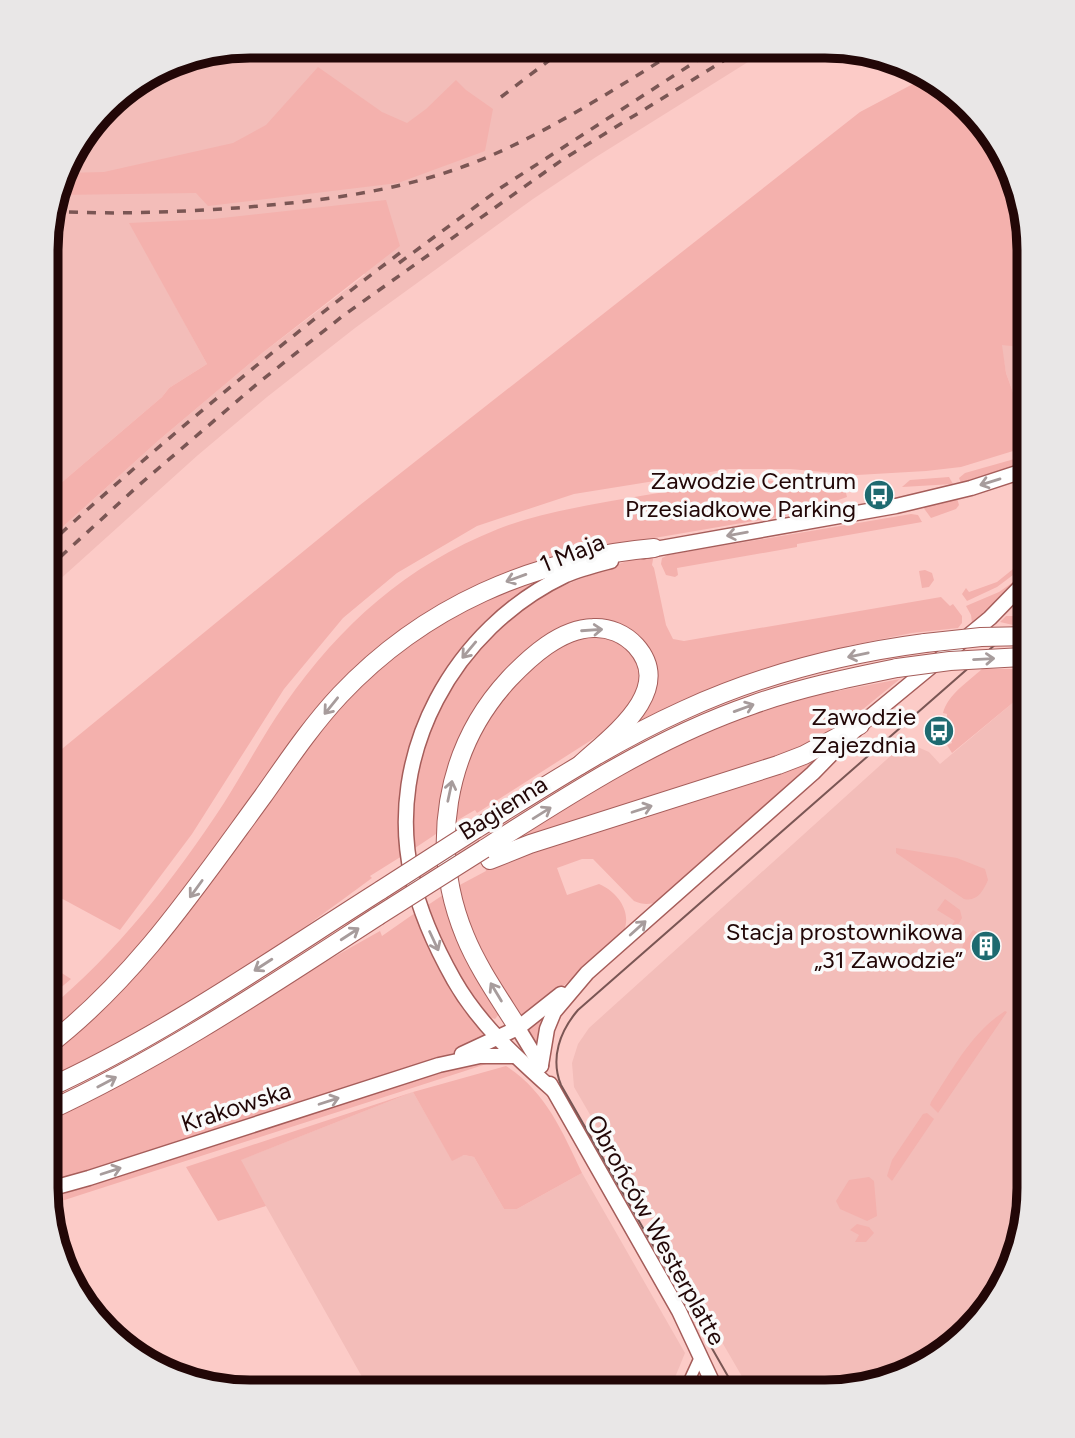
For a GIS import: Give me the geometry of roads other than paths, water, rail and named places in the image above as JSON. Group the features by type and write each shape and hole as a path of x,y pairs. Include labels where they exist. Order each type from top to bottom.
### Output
{"main road":[{"path":"58,1037 102,1000 140,959 187,901 339,696 401,639 457,604 515,577 612,552 654,548"},
{"path":"518,1028 466,938 455,908 446,859 448,803 467,740 496,694 544,648 570,634 595,627 625,635 644,658 648,673 641,703 633,715 580,765"},
{"name":"Bagienna","path":"58,1082 191,1011 476,829 580,765 654,724 745,685 827,661 925,643 1017,636"},
{"name":"Bagienna","path":"487,854 603,775 660,744 750,705 795,691 897,668 950,661 1017,657"},
{"path":"58,1106 104,1084 174,1044 378,916 419,880 487,854 530,844 778,765 804,755 860,725"}],"street":[{"name":"1 Maja","path":"419,880 406,821 407,793 412,765 432,706 459,662 488,629 532,594 568,574 654,548 896,506 971,488 1017,473"},
{"path":"541,1065 547,1029 554,1012 587,973 813,773 860,725 990,618 1017,591"},
{"name":"Obrońców Westerplatte","path":"419,880 422,913 434,941 467,1000 496,1038 553,1090"},
{"name":"Krakowska","path":"439,1065 518,1028 587,973"},
{"name":"Obrońców Westerplatte","path":"518,1028 679,1311 711,1380"},
{"name":"Krakowska","path":"58,1186 439,1065 480,1056 514,1056"},
{"path":"691,1380 700,1357"}],"tram line":[{"path":"730,1380 561,1085 556,1065 562,1036 578,1010 1017,626"}],"railway":[{"path":"501,97 552,58"},
{"path":"61,211 144,212 269,205 333,198 397,186 490,156 540,132 665,58"},
{"path":"399,263 502,187 701,58"},
{"path":"58,559 257,384 344,315 562,160 728,58"},
{"path":"58,536 223,393 405,249"}],"place":[{"name":"Zawodzie Centrum Przesiadkowe Parking","path":"879,495"},
{"name":"Zawodzie Zajezdnia","path":"939,731"},
{"name":"Stacja prostownikowa „31 Zawodzie”","path":"986,946"}]}
